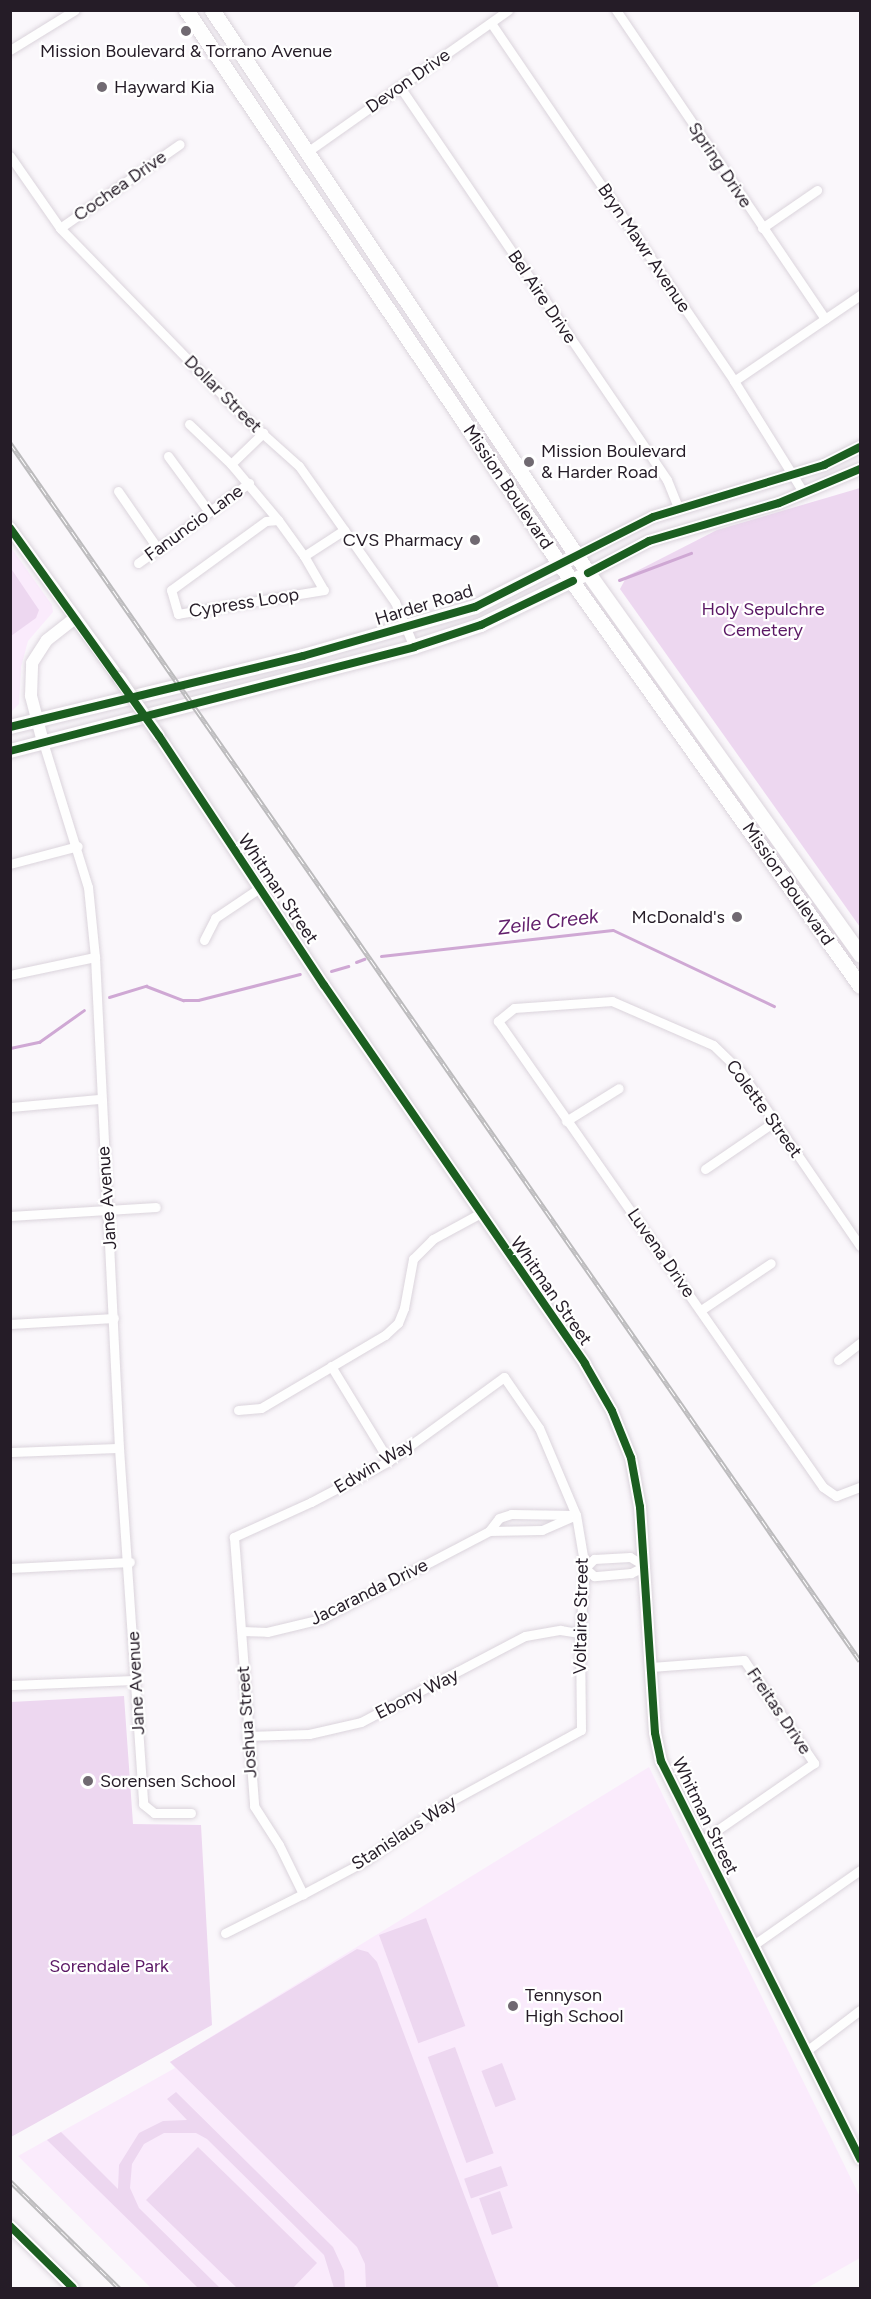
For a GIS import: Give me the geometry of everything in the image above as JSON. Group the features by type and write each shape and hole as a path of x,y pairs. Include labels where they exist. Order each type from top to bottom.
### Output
{"main road":[{"name":"Mission Boulevard","path":"186,10 559,562 861,986"},
{"name":"Mission Boulevard","path":"212,10 588,573 861,955"},
{"name":"Harder Road","path":"10,727 303,656 475,607 559,562 578,555"},
{"name":"Harder Road","path":"10,750 414,647 481,625 588,573"},
{"path":"762,847 772,849 795,880 815,892"}],"street":[{"path":"10,50 75,10"},
{"name":"Devon Drive","path":"307,152 508,10"},
{"name":"Spring Drive","path":"616,10 825,319"},
{"name":"Bryn Mawr Avenue","path":"491,22 734,381 794,474"},
{"name":"Bel Aire Drive","path":"400,87 667,480 679,510"},
{"name":"Cochea Drive","path":"60,228 180,144"},
{"name":"Dollar Street","path":"10,156 60,228 263,433 299,466 395,602 414,647"},
{"path":"762,228 817,190"},
{"path":"734,381 861,295"},
{"path":"189,424 249,483 278,520"},
{"path":"231,464 263,433"},
{"name":"Harder Road","path":"578,555 645,521 824,465 861,447"},
{"path":"168,456 209,512"},
{"name":"Harder Road","path":"588,573 649,541 780,503 861,469"},
{"path":"794,474 803,492"},
{"name":"Fanuncio Lane","path":"138,563 249,483"},
{"path":"118,491 158,549"},
{"name":"Cypress Loop","path":"278,520 304,556 324,590 178,614 171,590 266,521 278,520"},
{"name":"Whitman Street","path":"10,528 159,736 258,889 479,1214 585,1364 612,1411 636,1482 645,1566 657,1747 700,1842 805,2052 860,2155"},
{"path":"304,556 344,530"},
{"name":"Jane Avenue","path":"75,618 47,640 33,663 30,686 56,792 78,846 88,886 95,957 100,1099 114,1318 119,1448 130,1562 143,1804 154,1813 191,1813"},
{"path":"10,864 78,846"},
{"path":"204,940 215,918 258,889"},
{"path":"10,975 95,957"},
{"name":"Colette Street","path":"498,1021 514,1008 601,1001 622,1004 713,1045 740,1071 861,1246"},
{"name":"Luvena Drive","path":"498,1021 823,1487 836,1496 861,1487"},
{"path":"566,1121 619,1088"},
{"path":"10,1107 100,1099"},
{"path":"705,1168 774,1122"},
{"path":"10,1216 108,1208 156,1207"},
{"path":"237,1410 261,1408 385,1335 398,1323 413,1259 433,1239 479,1214"},
{"path":"701,1310 771,1263"},
{"path":"10,1324 114,1318"},
{"path":"838,1360 861,1342"},
{"path":"331,1366 389,1461"},
{"name":"Edwin Way","path":"234,1537 312,1502 389,1461 504,1377"},
{"name":"Voltaire Street","path":"504,1377 539,1428 576,1515 585,1568 580,1633 581,1730"},
{"path":"10,1452 119,1448"},
{"name":"Jacaranda Drive","path":"242,1631 267,1632 321,1619 489,1531 499,1518 511,1514 576,1515"},
{"name":"Jacaranda Drive","path":"489,1531 542,1530 576,1515"},
{"name":"Joshua Street","path":"234,1537 254,1806 279,1845 303,1894"},
{"path":"630,1557 645,1566 631,1573 594,1576 585,1568 594,1559 630,1557"},
{"path":"10,1568 130,1562"},
{"name":"Ebony Way","path":"247,1736 309,1734 352,1725 431,1689 525,1636 560,1630 580,1633"},
{"name":"Freitas Drive","path":"651,1667 744,1660 814,1763 700,1842"},
{"path":"10,1685 135,1680"},
{"name":"Stanislaus Way","path":"225,1933 365,1861 442,1806 581,1730"},
{"path":"752,1946 861,1870"},
{"path":"805,2052 861,2010"},
{"path":"10,2226 73,2289"}],"shaded area":[{"path":"10,546 52,605 53,612 28,641 21,667 19,704 11,712"},
{"name":"Tennyson High School","path":"649,1767 860,2197 860,2258 807,2288 151,2288 18,2156 175,2068 170,2062"}],"green space":[{"name":"Holy Sepulchre Cemetery","path":"860,488 860,927 620,589 627,576 717,530"},
{"path":"10,567 39,610 36,618 11,636"},
{"name":"Sorendale Park","path":"124,1696 133,1824 201,1825 212,2025 11,2137 11,1702"},
{"path":"426,1918 465,2026 418,2043 379,1935"},
{"path":"357,1949 368,1952 377,1962 499,2288 366,2288 365,2264 357,2247 170,2062"},
{"path":"455,2047 494,2153 466,2163 428,2057"},
{"path":"502,2063 516,2099 495,2107 481,2071"},
{"path":"176,2092 333,2247 344,2271 345,2288 334,2288 324,2255 207,2139 196,2133 164,2133 144,2144 132,2164 130,2188 139,2208 220,2288 198,2288 47,2140 61,2132 118,2189 119,2165 139,2133 163,2121 187,2120 167,2099"},
{"path":"198,2147 317,2263 293,2288 237,2288 146,2200"},
{"path":"501,2166 508,2186 471,2199 464,2179"},
{"path":"500,2191 513,2228 492,2235 479,2198"}],"waterway":[{"path":"619,580 691,553"},
{"name":"Zeile Creek","path":"381,956 613,930 774,1006"},
{"name":"Zeile Creek","path":"356,962 364,959"},
{"name":"Zeile Creek","path":"331,971 348,966"},
{"name":"Zeile Creek","path":"109,997 146,986 183,1000 198,1000 300,974"},
{"name":"Zeile Creek","path":"10,1048 39,1042 84,1010"}],"railway":[{"path":"10,443 860,1661"},
{"path":"10,2181 119,2288"}],"cycle path":[{"path":"10,727 303,656 475,607 653,517 824,465 860,447"},
{"path":"588,573 649,541 779,503 860,469"},
{"path":"10,528 159,736 324,985 585,1364 612,1411 631,1458 640,1507 655,1733 661,1761 860,2159"},
{"path":"10,751 414,647 481,625 573,581"},
{"path":"10,2226 73,2288"}],"place":[{"name":"Mission Boulevard & Torrano Avenue","path":"186,31"},
{"name":"Hayward Kia","path":"102,87"},
{"name":"Mission Boulevard & Harder Road","path":"529,462"},
{"name":"CVS Pharmacy","path":"475,540"},
{"name":"McDonald's","path":"737,917"},
{"name":"Sorensen School","path":"88,1781"},
{"name":"Tennyson High School","path":"513,2006"}]}
